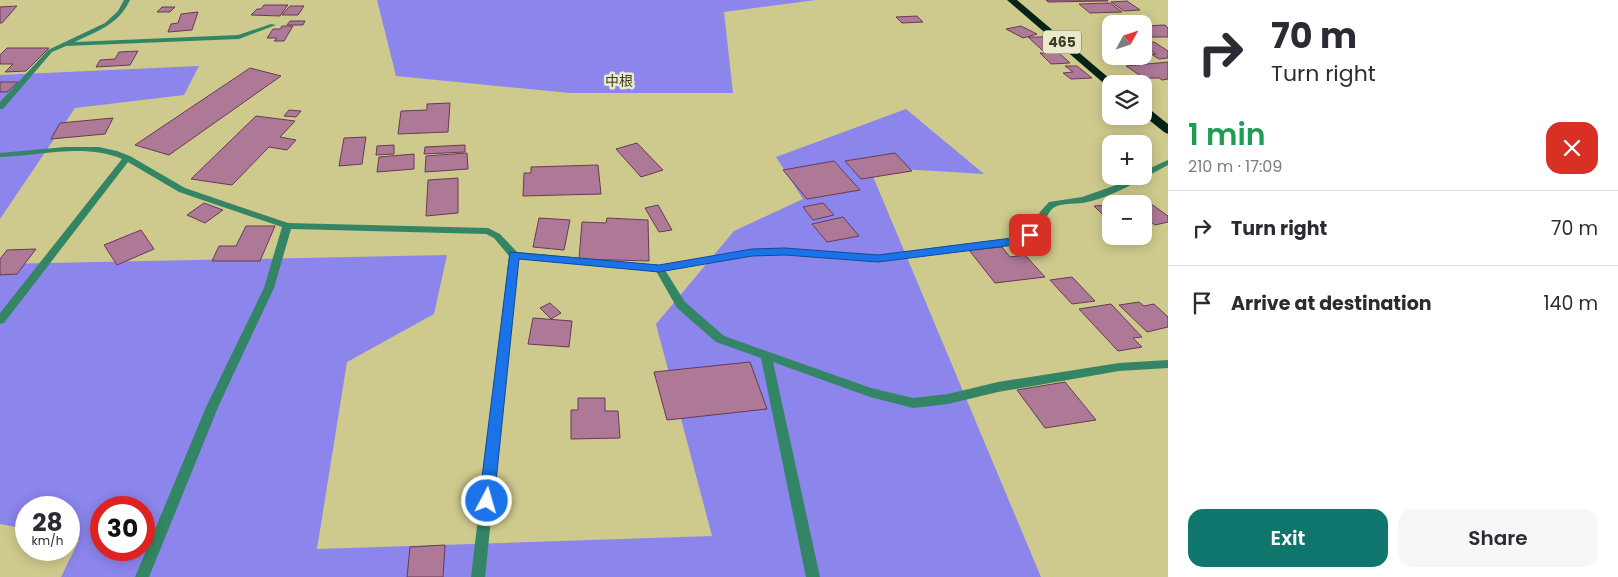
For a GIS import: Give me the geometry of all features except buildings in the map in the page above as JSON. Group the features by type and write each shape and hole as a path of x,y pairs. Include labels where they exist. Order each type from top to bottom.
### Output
{"highway":[{"name":"465","path":"1012,0 1102,76"},
{"path":"1152,117 1168,130"}],"street":[{"path":"0,108 50,51 107,24 121,12 127,0"},
{"path":"63,44 239,37 273,25"},
{"path":"0,155 87,149 116,152 182,190 287,226 488,231 497,236 514,255 659,268 752,253 785,252 878,258 1014,241 1037,230 1044,212 1052,204 1083,200 1125,185"},
{"path":"0,320 127,158"},
{"path":"1152,170 1168,162"},
{"path":"142,577 212,405 269,288 287,226"},
{"path":"478,577 514,255"},
{"path":"659,268 681,305 720,339 766,357 870,392 913,403 948,399 998,387 1119,367 1168,364"},
{"path":"766,357 813,577"}],"shaded area":[{"path":"377,0 816,0 724,12 733,93 570,93 396,76"},
{"path":"199,66 184,95 75,108 0,219 0,75"},
{"path":"906,109 984,174 869,167 1041,577 61,577 69,561 80,561 80,496 15,496 15,527 0,524 0,264 447,255 434,314 347,362 317,549 712,536 656,324 734,231 803,199 776,157"}],"district":[{"name":"中根","path":"619,81"}],"route":[{"path":"487,501 514,255 659,268 752,253 785,252 878,258 1014,241 1030,235"}]}
